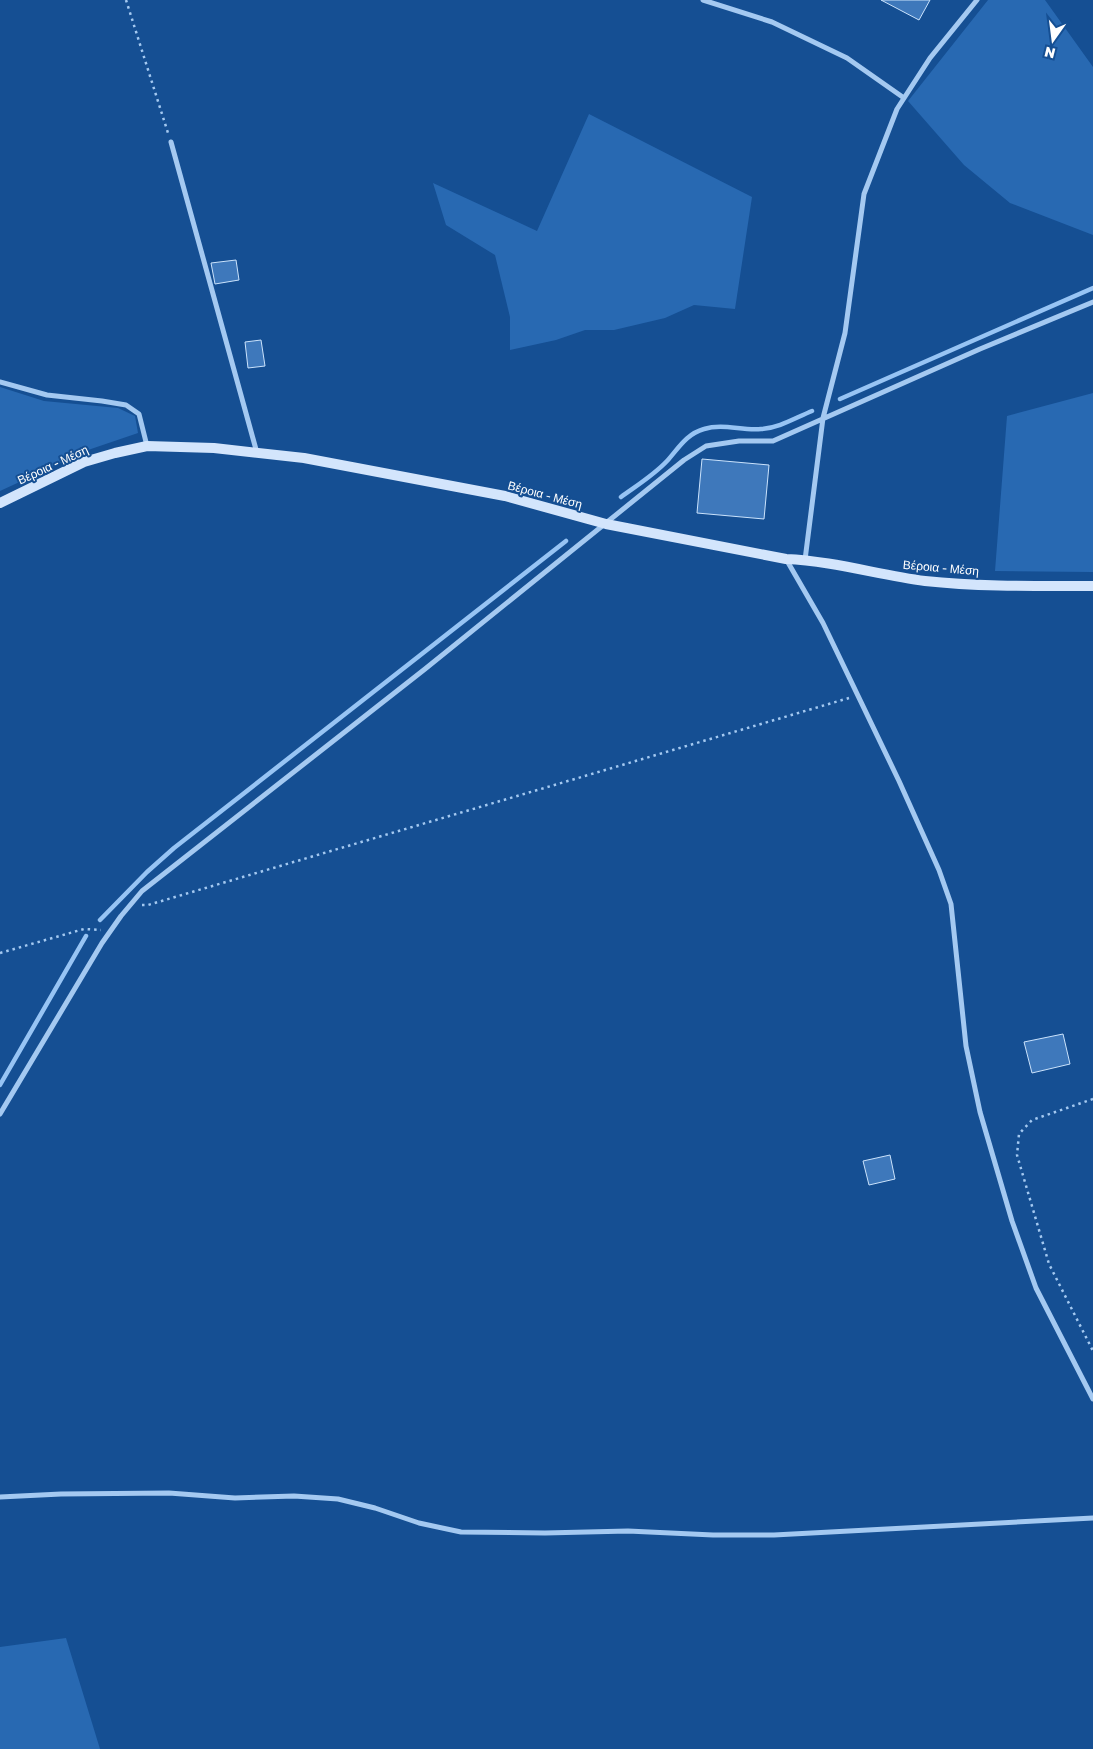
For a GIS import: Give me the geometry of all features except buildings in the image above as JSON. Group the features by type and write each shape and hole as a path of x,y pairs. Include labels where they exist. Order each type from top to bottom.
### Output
{"street":[{"path":"703,0 772,22 847,58 904,98"},
{"path":"805,560 823,418 845,334 864,194 897,109 930,58 977,0"},
{"path":"171,142 257,453"},
{"path":"0,1114 66,1001 110,931 142,891 425,669 684,460 706,446 739,441 772,441 980,349 1093,302"},
{"path":"0,382 47,395 126,405 139,414 147,446"},
{"name":"Βέροια - Μέση","path":"0,503 84,462 147,446 214,448 304,458 504,496 606,524 786,559 805,560 926,581 960,584 1093,586"},
{"path":"786,559 823,623 939,870 951,904 966,1046 980,1112 1012,1221 1036,1288 1093,1399"},
{"path":"0,1497 61,1494 169,1493 235,1498 294,1496 338,1499 375,1508 419,1523 461,1532 545,1533 628,1530 713,1535 774,1535 1093,1518"}],"path":[{"path":"126,0 171,142"},
{"path":"131,904 148,905 858,696"},
{"path":"0,953 84,929 110,931"},
{"path":"1093,1099 1032,1120 1019,1134 1018,1155 1049,1264 1093,1351"}],"shaded area":[{"path":"988,0 1045,0 1093,67 1093,235 1010,203 964,165 908,101"},
{"path":"589,114 752,197 735,309 694,305 665,318 614,330 585,330 556,340 510,350 510,317 495,255 446,225 433,183 537,231"},
{"path":"0,387 44,401 118,408 135,416 138,433 91,449 0,491"},
{"path":"1093,393 1093,572 995,571 1007,416"},
{"path":"66,1638 100,1749 0,1749 0,1647"}],"waterway":[{"path":"840,399 1093,288"},
{"path":"621,497 656,471 683,442 698,431 711,427 768,428 781,425 812,411"},
{"path":"100,920 147,872 174,848 566,541"},
{"path":"0,1085 86,936"}]}
